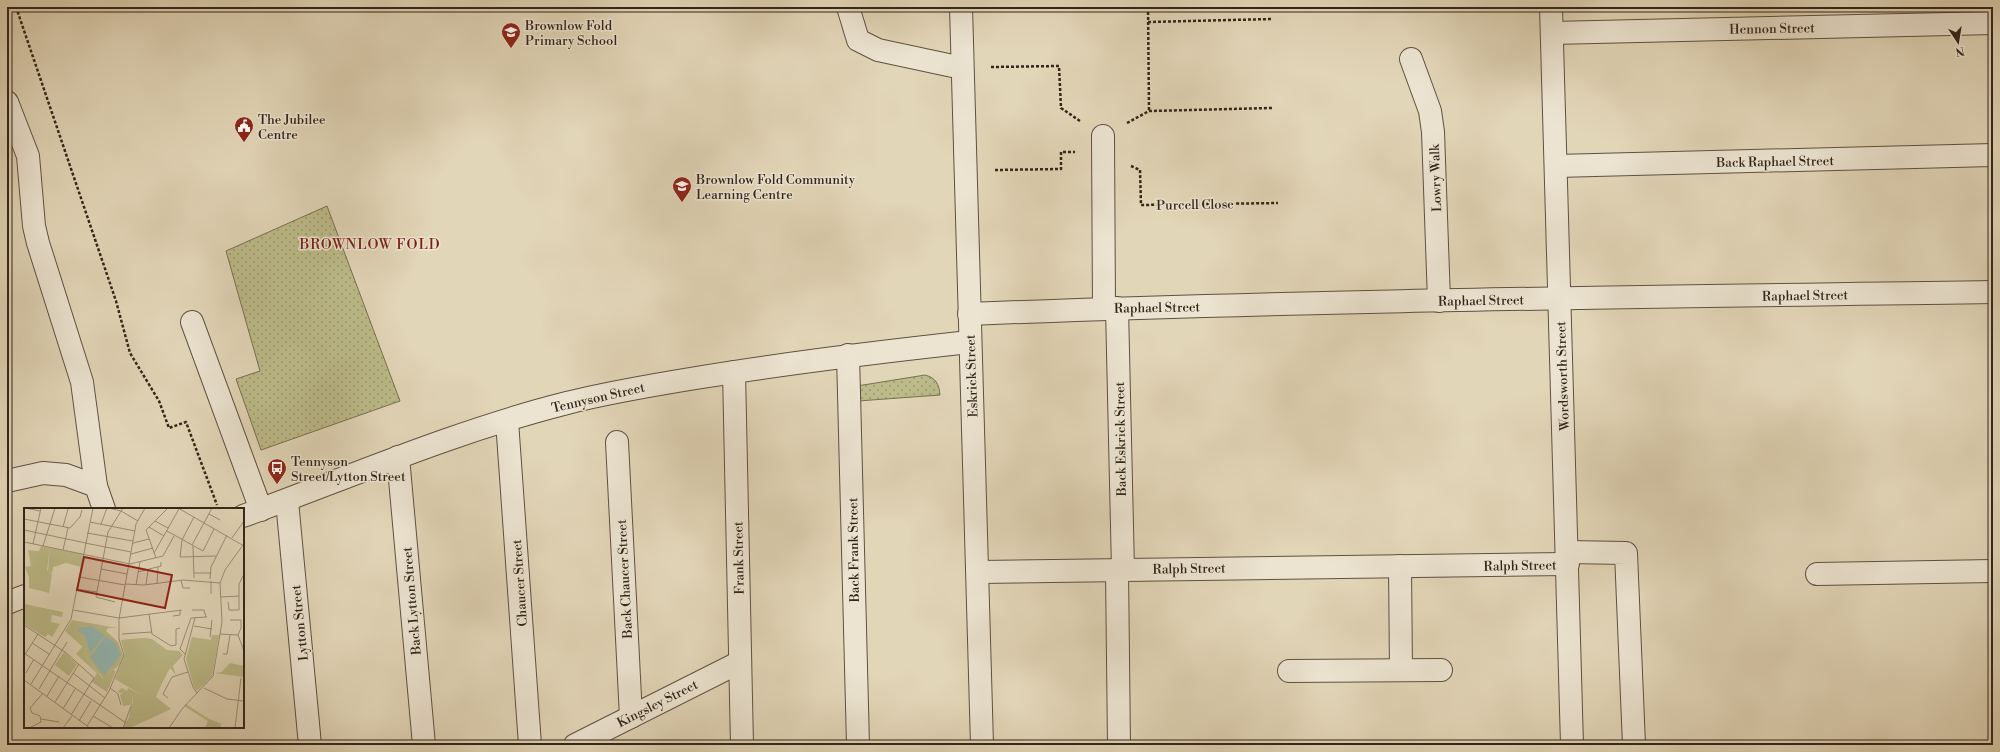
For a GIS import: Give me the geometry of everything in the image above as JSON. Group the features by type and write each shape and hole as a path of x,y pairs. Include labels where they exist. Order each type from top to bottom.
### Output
{"street":[{"path":"848,7 858,40 878,50 962,68"},
{"name":"Eskrick Street","path":"961,7 969,342 978,572 982,745"},
{"name":"Wordsworth Street","path":"1551,7 1568,558 1572,745"},
{"name":"Hennon Street","path":"1552,32 1884,16 1993,23"},
{"name":"Lowry Walk","path":"1411,59 1430,112 1433,132 1439,301"},
{"path":"7,102 28,156 34,226 38,243 82,382 96,486 104,508"},
{"path":"1103,144 1110,308"},
{"name":"Back Raphael Street","path":"1556,166 1993,155"},
{"name":"Raphael Street","path":"969,314 1110,308 1560,298 1993,292"},
{"name":"Back Eskrick Street","path":"1110,308 1120,570 1119,745"},
{"path":"192,322 252,513"},
{"name":"Tennyson Street","path":"252,513 398,457 566,403 614,392 734,372 848,355 969,342"},
{"name":"Back Frank Street","path":"848,355 858,745"},
{"name":"Frank Street","path":"734,372 742,745"},
{"name":"Chaucer Street","path":"507,421 530,745"},
{"name":"Back Chaucer Street","path":"618,442 631,716"},
{"name":"Back Lytton Street","path":"398,457 424,745"},
{"path":"7,481 50,474 66,475 96,486"},
{"name":"Lytton Street","path":"287,500 310,745"},
{"name":"Ralph Street","path":"978,572 1400,566 1568,558 1626,553 1634,745"},
{"path":"1400,566 1401,670"},
{"path":"1817,574 1993,571"},
{"path":"7,603 24,596"},
{"name":"Kingsley Street","path":"575,745 740,662"},
{"path":"1289,671 1441,670"}],"path":[{"path":"16,7 116,301 130,353 159,401 169,428 186,422 218,508"},
{"path":"1148,7 1149,111"},
{"path":"1148,22 1272,19"},
{"name":"Purcell Close","path":"962,68 1059,66 1061,108 1103,144 1140,170 1141,205 1278,203"},
{"name":"Purcell Close","path":"965,171 1061,169 1061,152 1103,144 1149,111 1272,108"}],"shaded area":[{"path":"327,206 400,401 261,450 236,379 260,371 226,251"},
{"path":"925,375 932,378 936,382 940,395 858,401 857,386"}],"place":[{"name":"Brownlow Fold Primary School","path":"511,49"},
{"name":"The Jubilee Centre","path":"244,143"},
{"name":"Brownlow Fold Community Learning Centre","path":"682,203"},
{"name":"Tennyson Street/Lytton Street","path":"277,485"}],"district":[{"name":"BROWNLOW FOLD","path":"370,244"}]}
